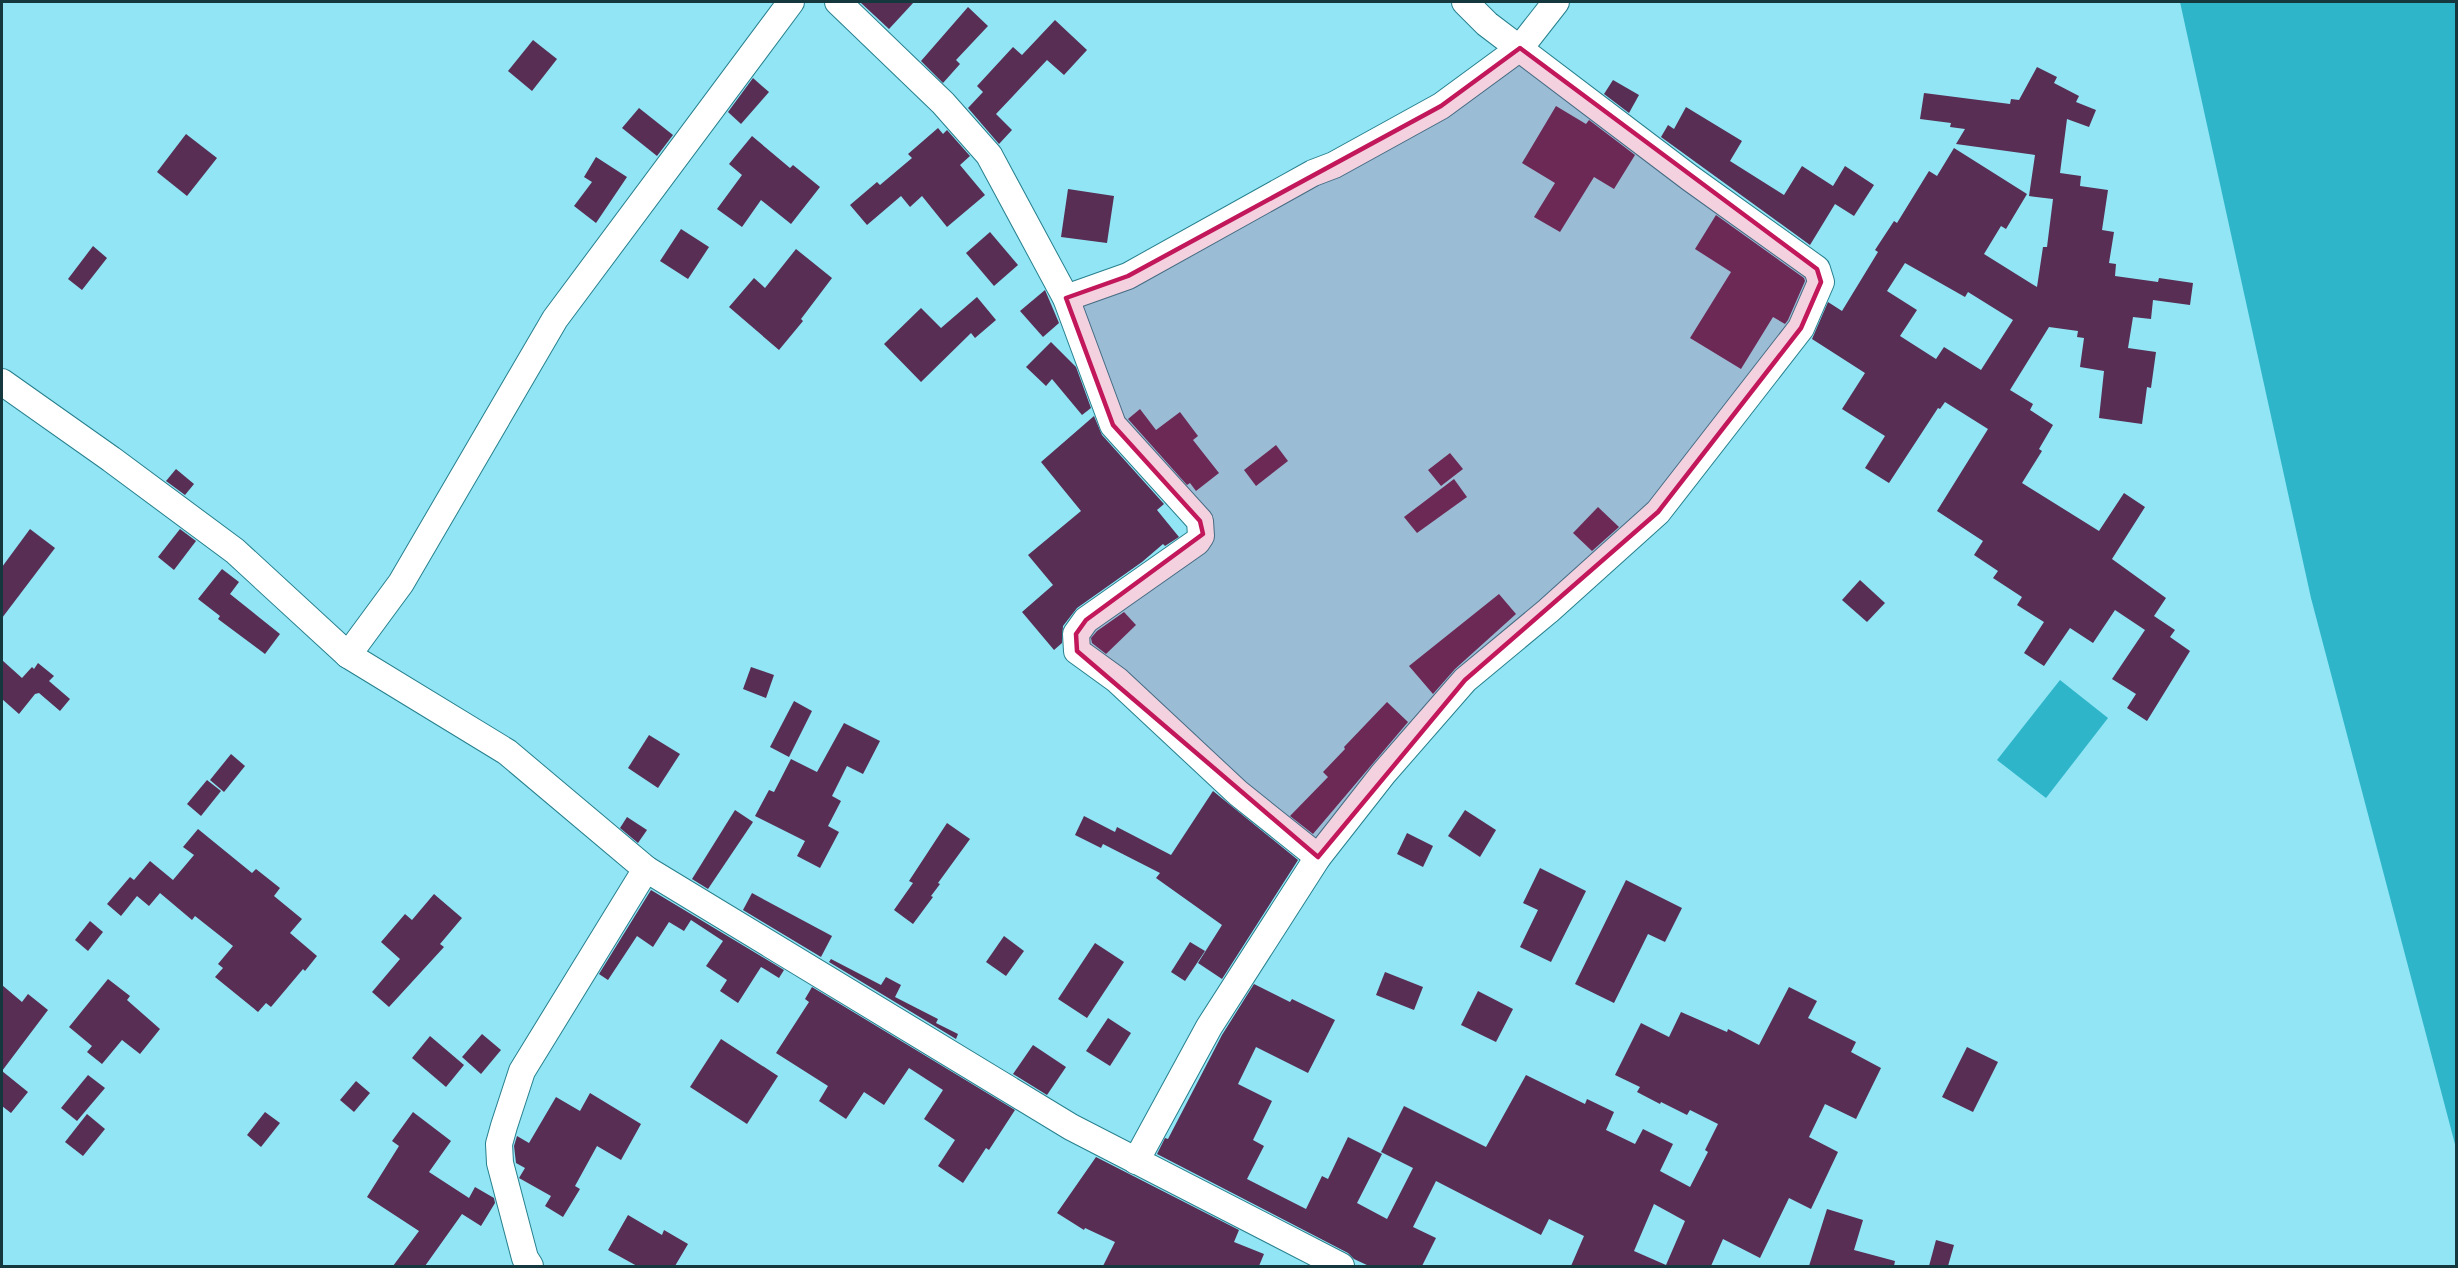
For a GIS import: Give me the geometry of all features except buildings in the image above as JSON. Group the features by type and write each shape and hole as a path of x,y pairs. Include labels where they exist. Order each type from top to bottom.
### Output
{"street":[{"path":"348,655 401,583 555,319 791,2"},
{"path":"838,2 943,103 989,155 1066,298 1113,425 1200,521 1202,531 1197,542 1086,620 1076,634 1077,651 1117,680 1239,793 1318,857"},
{"path":"1136,1161 1209,1027 1318,857 1383,774 1465,680 1548,611 1658,512 1801,328 1821,282 1817,269 1690,178 1487,24 1465,2"},
{"path":"1066,298 1128,276 1441,106 1520,48 1556,2"},
{"path":"2,382 235,551 348,655 507,752 646,869 884,1016 1071,1127 1341,1266"},
{"path":"530,1266 525,1258 500,1163 499,1144 504,1126 522,1071 646,869"}],"highlighted area":[{"path":"1520,48 1817,269 1821,282 1801,328 1658,512 1465,680 1318,857 1077,651 1076,634 1086,620 1203,534 1200,521 1113,425 1066,298 1128,276 1441,106"}],"water":[{"path":"2180,2 2456,2 2456,1148 2311,598"},
{"path":"2060,680 2108,718 2046,798 1997,760"}]}
